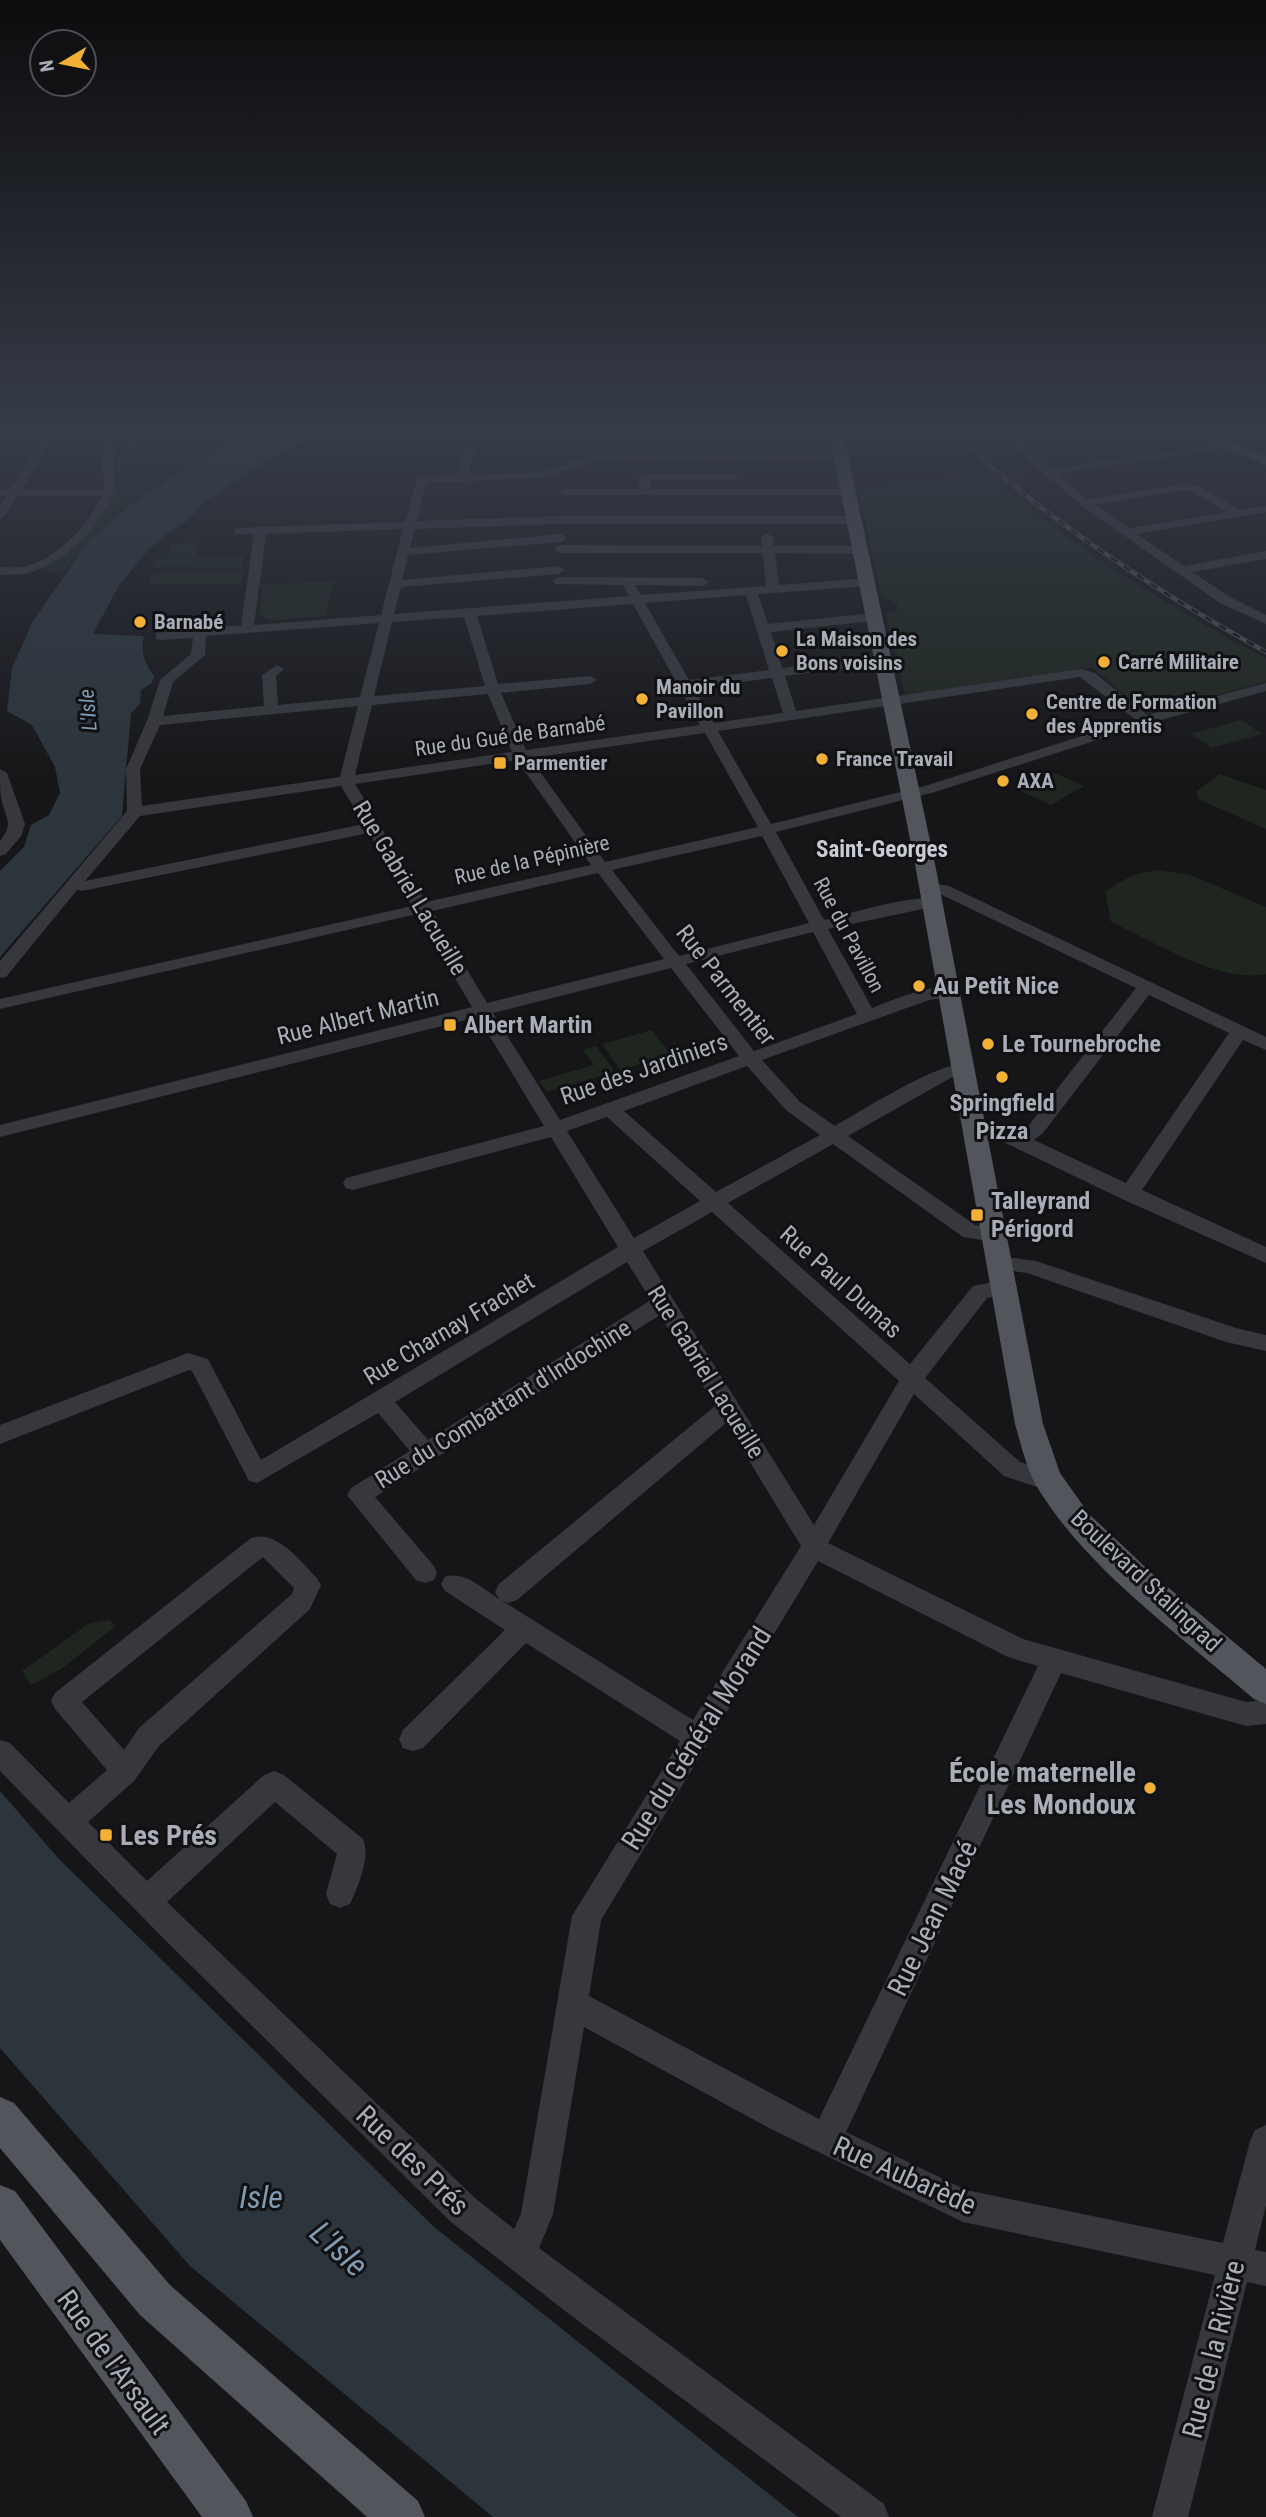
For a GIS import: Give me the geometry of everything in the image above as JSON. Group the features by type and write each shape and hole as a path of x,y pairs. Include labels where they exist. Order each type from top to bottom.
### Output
{"main road":[{"path":"859,545 883,659"},
{"name":"Boulevard Stalingrad","path":"883,659 931,895 1029,1424 1047,1477 1060,1500 1096,1541 1266,1689"},
{"path":"0,2117 155,2300 402,2517"},
{"name":"Rue de l'Arsault","path":"0,2206 230,2517"}],"street":[{"path":"0,570 28,569 69,545"},
{"path":"247,628 258,545"},
{"path":"346,782 406,545"},
{"path":"404,552 517,545"},
{"path":"557,605 560,545"},
{"path":"633,545 860,550"},
{"path":"768,545 772,586"},
{"path":"1146,545 1225,600 1263,616"},
{"path":"1181,570 1266,555"},
{"path":"396,584 559,576 627,582 772,586 867,582"},
{"name":"Rue du Pavillon","path":"627,582 767,830 867,1016"},
{"path":"161,636 751,591 772,586"},
{"path":"751,591 791,716"},
{"name":"Rue Parmentier","path":"469,612 493,690 521,756 675,964 751,1059 793,1106 833,1137 997,1250 1029,1266 1234,1336 1266,1343"},
{"path":"763,629 873,617"},
{"path":"0,974 14,953 135,812 133,769 167,680 198,655 200,631"},
{"path":"685,685 883,659"},
{"path":"271,710 269,675 277,669"},
{"name":"Rue du Gué de Barnabé","path":"135,812 1081,673 1090,676 1145,720"},
{"path":"153,721 590,680"},
{"name":"Rue de la Pépinière","path":"0,1004 767,830 910,793 1145,720 1266,687"},
{"path":"0,773 7,808 16,828 0,851"},
{"name":"Rue Gabriel Lacueille","path":"346,782 483,1011 814,1546"},
{"path":"74,884 82,886 374,827"},
{"path":"931,895 943,889 1266,1044"},
{"name":"Rue Albert Martin","path":"0,1131 913,904 931,895"},
{"path":"1020,1142 1036,1129 1146,987"},
{"name":"Rue des Jardiniers","path":"353,1183 556,1128 926,995 949,992"},
{"path":"1129,1194 1240,1031"},
{"name":"Rue Charnay Frachet","path":"0,1435 188,1361 200,1365 257,1474 631,1250 947,1072 962,1068"},
{"name":"Rue Paul Dumas","path":"610,1109 1012,1469 1037,1478 1047,1477"},
{"path":"974,1128 995,1130 1266,1256"},
{"name":"Rue du Général Morand","path":"520,2255 537,2214 586,1916 814,1546 911,1379 981,1291 997,1250"},
{"name":"Rue du Combattant d'Indochine","path":"425,1573 359,1495 663,1303"},
{"path":"380,1400 425,1453"},
{"path":"509,1592 728,1408"},
{"path":"68,1821 124,1772 149,1737 300,1601 308,1585 271,1549 260,1545 64,1700 124,1772"},
{"path":"814,1546 1017,1649 1246,1714 1266,1712"},
{"path":"453,1584 697,1737"},
{"path":"413,1738 524,1628"},
{"name":"Rue Jean Macé","path":"826,2140 1055,1660"},
{"name":"Rue des Prés","path":"0,1752 147,1901 463,2210 871,2517"},
{"path":"147,1901 274,1784 353,1849 340,1894"},
{"name":"Rue Aubarède","path":"572,2004 826,2140 963,2206 1250,2266"},
{"name":"Rue de la Rivière","path":"1170,2517 1250,2266 1266,2141"}],"shaded area":[{"path":"67,545 88,545 61,573 46,572 42,567"},
{"path":"171,545 197,545 195,557 244,556 242,568 151,567 156,559 166,559"},
{"path":"870,545 1078,545 1193,618 1266,659 1266,682 1147,714 1093,668 905,696 886,614 897,610 898,604 882,596"},
{"path":"243,571 241,584 148,584 153,573"},
{"path":"334,581 325,616 270,620 260,616 262,590 259,585"},
{"path":"1241,720 1262,734 1212,748 1191,734"},
{"path":"1052,772 1084,786 1051,805 1019,790"},
{"path":"1220,774 1266,790 1266,829 1198,799 1196,791"},
{"path":"1158,870 1190,875 1266,907 1266,974 1228,973 1208,967 1111,922 1105,891 1133,875"},
{"path":"652,1030 671,1055 620,1070 602,1044"},
{"path":"596,1046 615,1072 547,1092 539,1081 594,1065 583,1050"},
{"path":"109,1620 116,1626 61,1669 31,1685 22,1671 88,1624"}],"water":[{"name":"L'Isle","path":"86,545 153,545 119,585 93,634 144,636 144,657 154,676 152,683 141,690 140,704 131,713 122,816 0,957 0,871 24,847 31,825 49,815 60,793 55,767 32,725 7,711 12,668 33,621"},
{"name":"Isle","path":"0,1791 59,1859 434,2227 798,2517 493,2517 190,2266 0,2048"}],"railway":[{"path":"1094,545 1181,603 1266,652"}],"place":[{"name":"Barnabé","path":"140,622"},
{"name":"La Maison des Bons voisins","path":"782,651"},
{"name":"Carré Militaire","path":"1104,662"},
{"name":"Manoir du Pavillon","path":"642,699"},
{"name":"Centre de Formation des Apprentis","path":"1032,714"},
{"name":"France Travail","path":"822,759"},
{"name":"Parmentier","path":"500,763"},
{"name":"AXA","path":"1003,781"},
{"name":"Au Petit Nice","path":"919,986"},
{"name":"Albert Martin","path":"450,1025"},
{"name":"Le Tournebroche","path":"988,1044"},
{"name":"Springfield Pizza","path":"1002,1077"},
{"name":"Talleyrand Périgord","path":"977,1215"},
{"name":"École maternelle Les Mondoux","path":"1150,1788"},
{"name":"Les Prés","path":"106,1835"}],"district":[{"name":"Saint-Georges","path":"882,849"}]}
